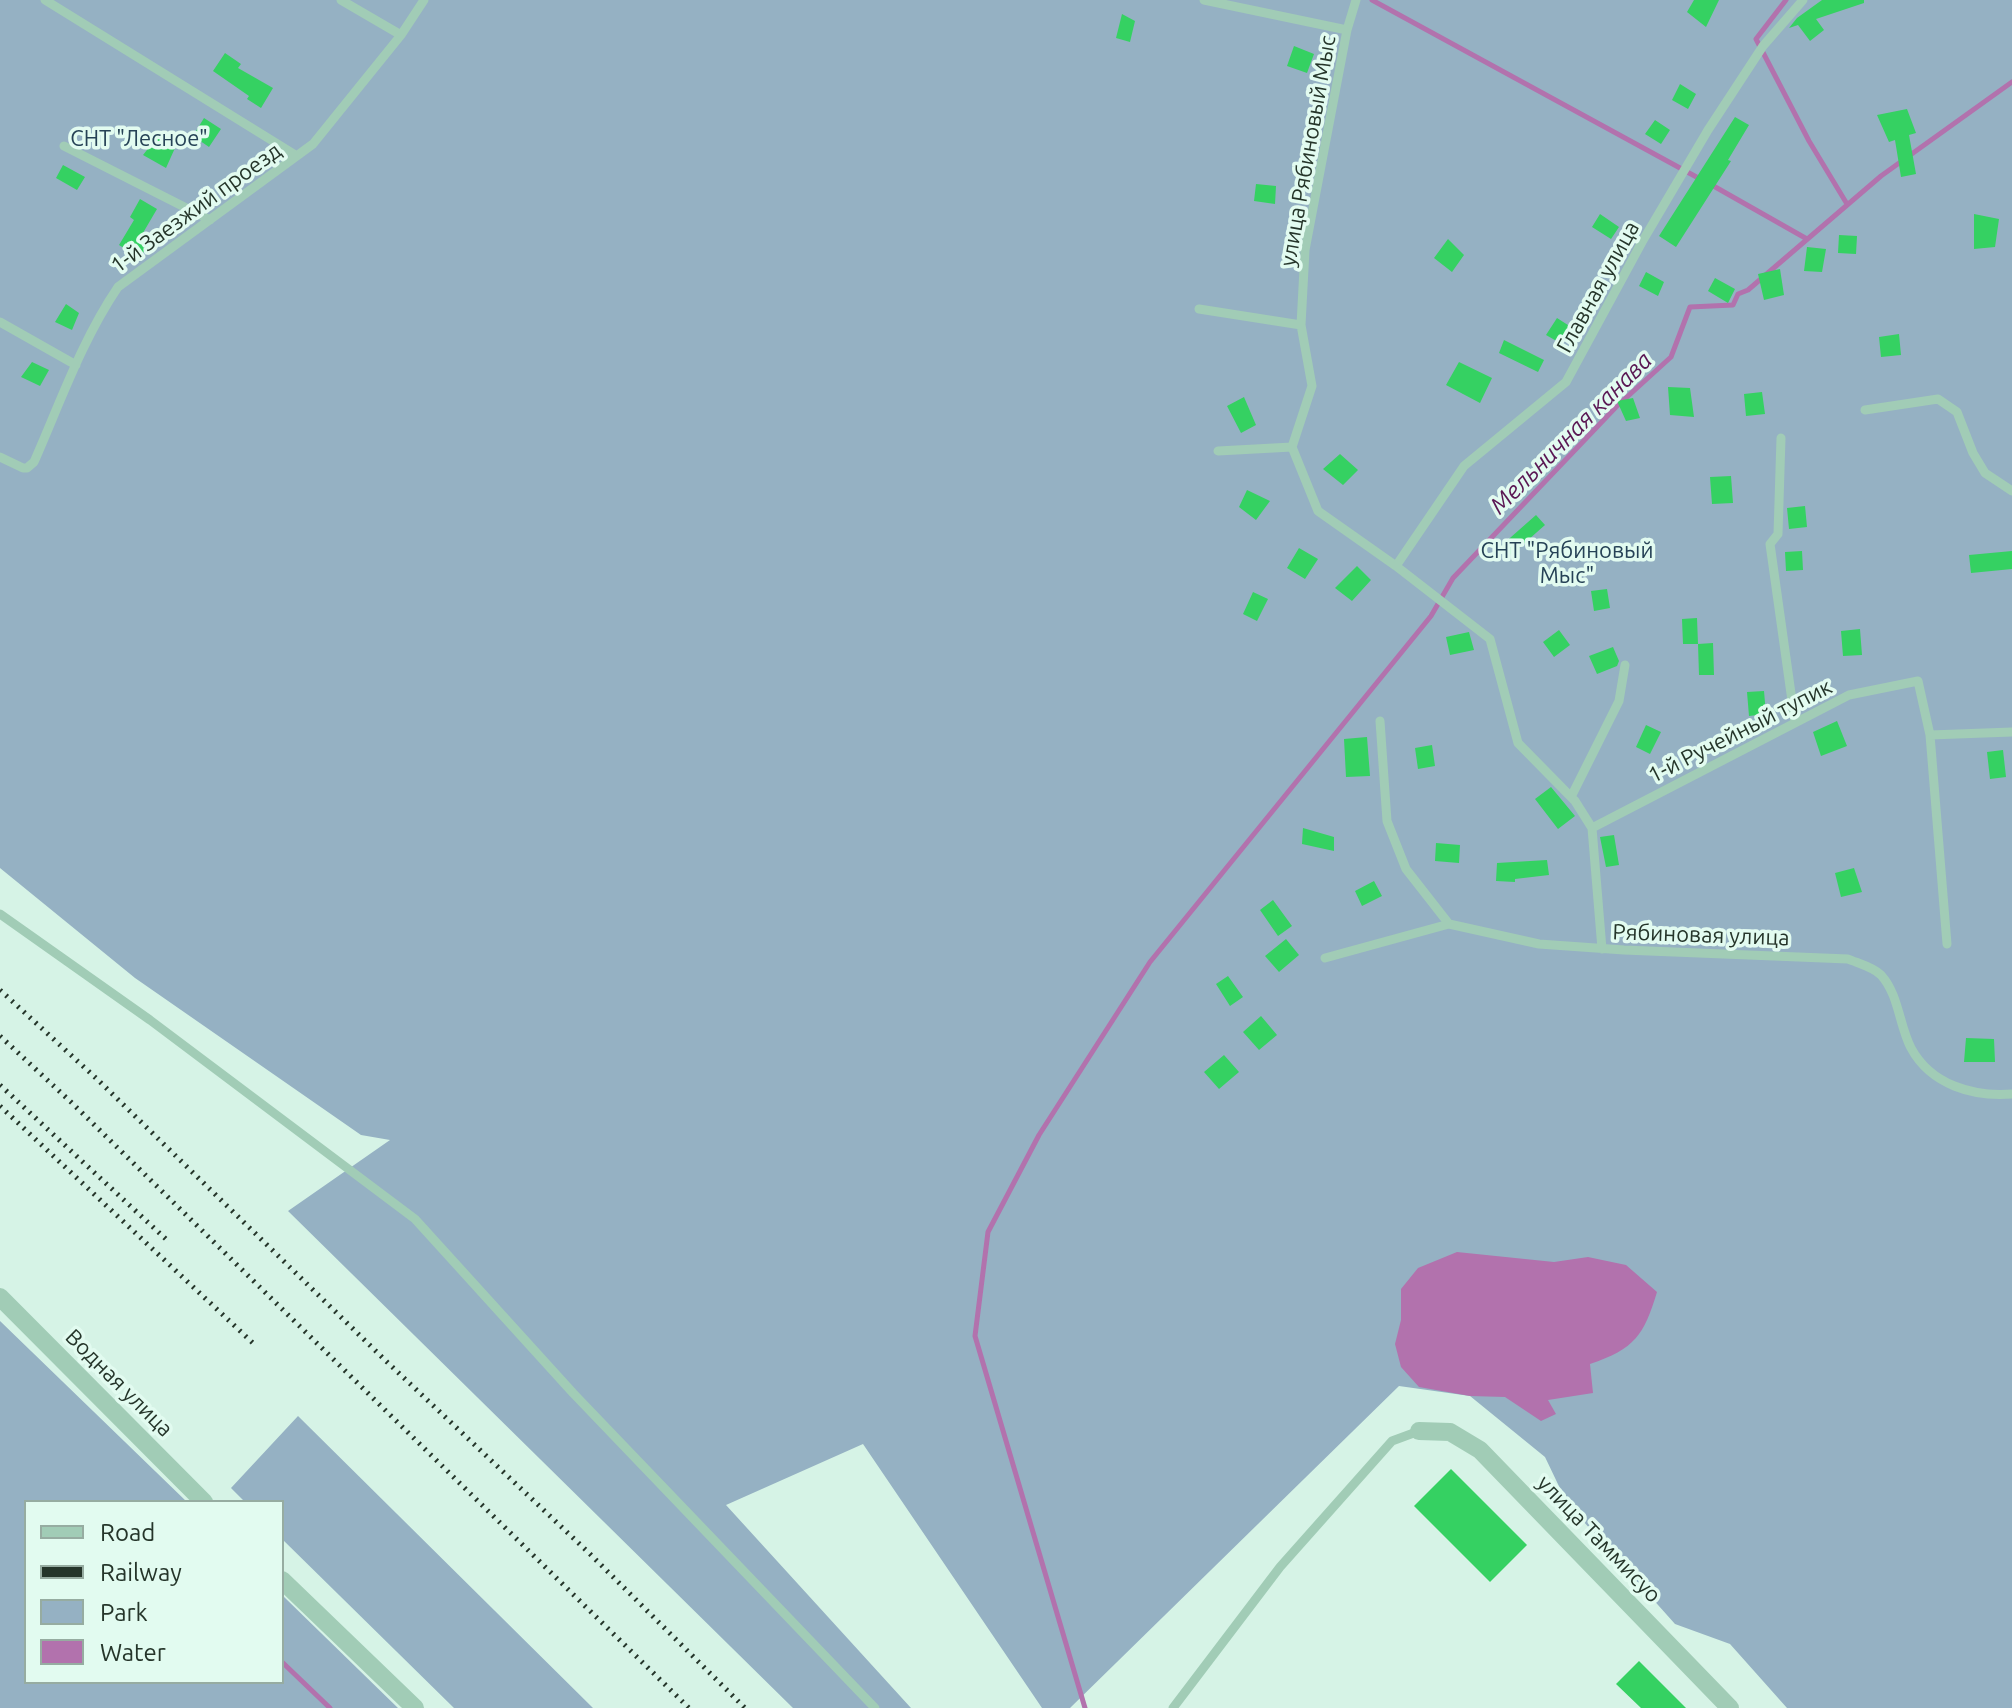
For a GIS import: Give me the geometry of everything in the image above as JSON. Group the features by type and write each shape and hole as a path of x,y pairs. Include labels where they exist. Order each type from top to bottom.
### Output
{"street":[{"name":"Водная улица","path":"0,1297 202,1500"},
{"name":"улица Таммисуо","path":"1419,1431 1450,1432 1480,1450 1730,1708"},
{"path":"284,1582 415,1708"}],"lane":[{"path":"45,0 297,156"},
{"path":"341,0 401,35"},
{"name":"1-й Заезжий проезд","path":"0,457 27,468 34,462 76,365 104,307 118,287 297,156 328,127 401,35 424,0"},
{"path":"1204,0 1347,30"},
{"name":"улица Рябиновый Мыс","path":"1292,447 1312,386 1301,325 1305,250 1347,30 1356,0"},
{"name":"Главная улица","path":"1396,566 1464,466 1566,382 1642,242 1708,130 1763,46 1803,0"},
{"path":"64,146 210,220"},
{"path":"1199,309 1301,325"},
{"path":"0,322 76,365"},
{"path":"1865,410 1938,399 1957,412 1973,453 1985,473 2012,491"},
{"path":"1781,438 1778,534 1770,544 1795,722"},
{"path":"1218,451 1292,447 1318,511 1396,566 1490,639 1518,743 1571,797 1592,828 1602,949"},
{"path":"1571,797 1619,701 1625,665"},
{"name":"1-й Ручейный тупик","path":"1592,828 1849,695 1918,681 1930,735"},
{"path":"1380,721 1387,821 1406,869 1449,924"},
{"path":"1947,944 1930,735 2012,732"},
{"path":"0,914 150,1020 415,1219 573,1393 875,1708"},
{"name":"Рябиновая улица","path":"1325,958 1449,924 1539,944 1848,959 1879,973 1892,992 1911,1048 1928,1069 1948,1084 1974,1093 2012,1094"},
{"path":"1173,1708 1280,1567 1392,1441 1419,1431"}],"green space":[{"path":"0,0 2012,0 2012,1708 1787,1708 1730,1644 1675,1624 1567,1503 1545,1457 1470,1396 1399,1386 1070,1708 1042,1708 863,1444 726,1505 911,1708 793,1708 288,1211 390,1140 361,1135 135,978 0,868"},
{"path":"0,1321 185,1500 24,1500 24,1684 284,1684 284,1597 398,1708 0,1708"},
{"path":"298,1416 593,1708 454,1708 284,1541 284,1500 243,1500 231,1488"}],"water":[{"path":"1457,1252 1554,1262 1588,1257 1626,1265 1657,1292 1636,1338 1618,1352 1590,1364 1593,1393 1548,1400 1556,1414 1541,1421 1505,1397 1470,1396 1419,1387 1401,1367 1395,1344 1401,1320 1401,1289 1418,1268"}],"building":[{"path":"1694,0 1719,0 1706,27 1687,12"},
{"path":"1822,0 1864,0 1864,3 1816,19 1824,30 1810,41 1798,25 1789,28 1797,18"},
{"path":"1122,14 1135,21 1130,42 1116,38"},
{"path":"1294,46 1314,54 1307,73 1287,66"},
{"path":"225,53 241,64 238,68 273,88 261,108 213,71"},
{"path":"1680,84 1696,94 1688,109 1672,100"},
{"path":"1907,109 1916,133 1909,135 1916,174 1901,177 1895,140 1889,142 1877,115"},
{"path":"1735,117 1749,125 1728,160 1731,161 1676,247 1659,236"},
{"path":"204,118 221,129 209,147 193,136"},
{"path":"1655,120 1670,130 1661,144 1645,134"},
{"path":"158,136 175,148 166,168 143,155"},
{"path":"63,165 85,177 77,190 56,178"},
{"path":"1256,184 1276,186 1275,204 1254,201"},
{"path":"140,199 157,209 140,238 149,243 140,258 119,245 134,220 130,217"},
{"path":"1600,214 1619,227 1611,239 1592,227"},
{"path":"1974,214 1999,219 1995,247 1974,249"},
{"path":"1839,235 1857,236 1856,254 1838,253"},
{"path":"1448,239 1464,255 1452,272 1434,258"},
{"path":"1807,247 1826,249 1822,272 1804,271"},
{"path":"1780,269 1784,295 1764,300 1758,274"},
{"path":"1646,272 1664,282 1658,296 1639,286"},
{"path":"1715,278 1735,289 1728,303 1708,291"},
{"path":"66,304 79,313 72,330 55,322"},
{"path":"1557,318 1571,327 1560,343 1546,335"},
{"path":"1899,334 1901,355 1881,357 1879,337"},
{"path":"1504,340 1544,360 1538,372 1499,353"},
{"path":"32,362 49,370 40,386 21,377"},
{"path":"1459,362 1492,378 1480,403 1446,385"},
{"path":"1668,387 1690,388 1694,417 1670,415"},
{"path":"1762,392 1765,414 1746,416 1744,394"},
{"path":"1244,397 1256,425 1241,433 1227,406"},
{"path":"1633,398 1640,418 1626,421 1617,401"},
{"path":"1340,454 1358,470 1343,485 1323,469"},
{"path":"1731,476 1733,503 1712,504 1710,477"},
{"path":"1247,490 1270,501 1256,520 1239,507"},
{"path":"1805,506 1807,527 1789,529 1787,508"},
{"path":"1536,515 1545,525 1511,555 1502,545"},
{"path":"1299,548 1318,559 1305,579 1287,568"},
{"path":"1802,551 1803,570 1786,571 1785,552"},
{"path":"2012,551 2012,569 1971,573 1969,555"},
{"path":"1357,566 1371,580 1352,601 1335,588"},
{"path":"1607,589 1610,608 1594,611 1591,591"},
{"path":"1253,592 1268,599 1257,621 1243,614"},
{"path":"1697,618 1698,644 1683,644 1682,619"},
{"path":"1860,629 1862,655 1843,656 1841,631"},
{"path":"1559,630 1570,645 1554,657 1543,642"},
{"path":"1469,632 1474,650 1450,655 1446,637"},
{"path":"1713,643 1714,675 1699,675 1698,644"},
{"path":"1613,647 1619,661 1617,666 1597,674 1589,656"},
{"path":"1764,691 1766,714 1749,716 1747,692"},
{"path":"1837,721 1847,746 1821,756 1813,732"},
{"path":"1646,725 1661,732 1650,754 1636,747"},
{"path":"1367,737 1370,776 1346,777 1344,739"},
{"path":"1432,745 1435,766 1418,769 1415,748"},
{"path":"2003,750 2006,777 1990,779 1987,752"},
{"path":"1551,787 1575,816 1558,829 1535,799"},
{"path":"1303,828 1334,837 1334,851 1302,844"},
{"path":"1614,835 1619,865 1606,867 1600,837"},
{"path":"1436,843 1460,845 1459,863 1435,861"},
{"path":"1547,860 1549,875 1515,879 1515,882 1496,881 1497,863"},
{"path":"1854,868 1862,892 1841,897 1835,873"},
{"path":"1374,881 1382,896 1362,906 1355,891"},
{"path":"1273,900 1292,926 1278,936 1260,910"},
{"path":"1286,939 1299,955 1279,972 1265,956"},
{"path":"1228,976 1243,997 1230,1006 1216,984"},
{"path":"1261,1016 1277,1035 1259,1050 1243,1032"},
{"path":"1966,1038 1994,1039 1995,1062 1964,1062"},
{"path":"1224,1055 1239,1072 1219,1089 1204,1072"},
{"path":"1451,1469 1527,1545 1490,1582 1414,1506"},
{"path":"1639,1661 1686,1708 1641,1708 1616,1684"}],"waterway":[{"path":"1372,0 1702,180"},
{"path":"1786,0 1756,39 1809,141 1847,204"},
{"name":"Мельничная канава","path":"1085,1708 975,1336 988,1232 1039,1135 1150,962 1431,616 1453,578 1616,407 1671,357 1690,307 1733,305 1738,294 1748,290 1881,176 2012,82"},
{"path":"1710,184 1807,239"},
{"path":"284,1664 330,1708"}],"railway":[{"path":"0,990 97,1079 387,1362 588,1552 745,1708"},
{"path":"0,1036 689,1708"},
{"path":"0,1085 168,1241"},
{"path":"0,1106 254,1344"}],"park label":[{"name":"СНТ \"Лесное\"","path":"139,139"},
{"name":"СНТ \"Рябиновый Мыс\"","path":"1567,564"}]}
